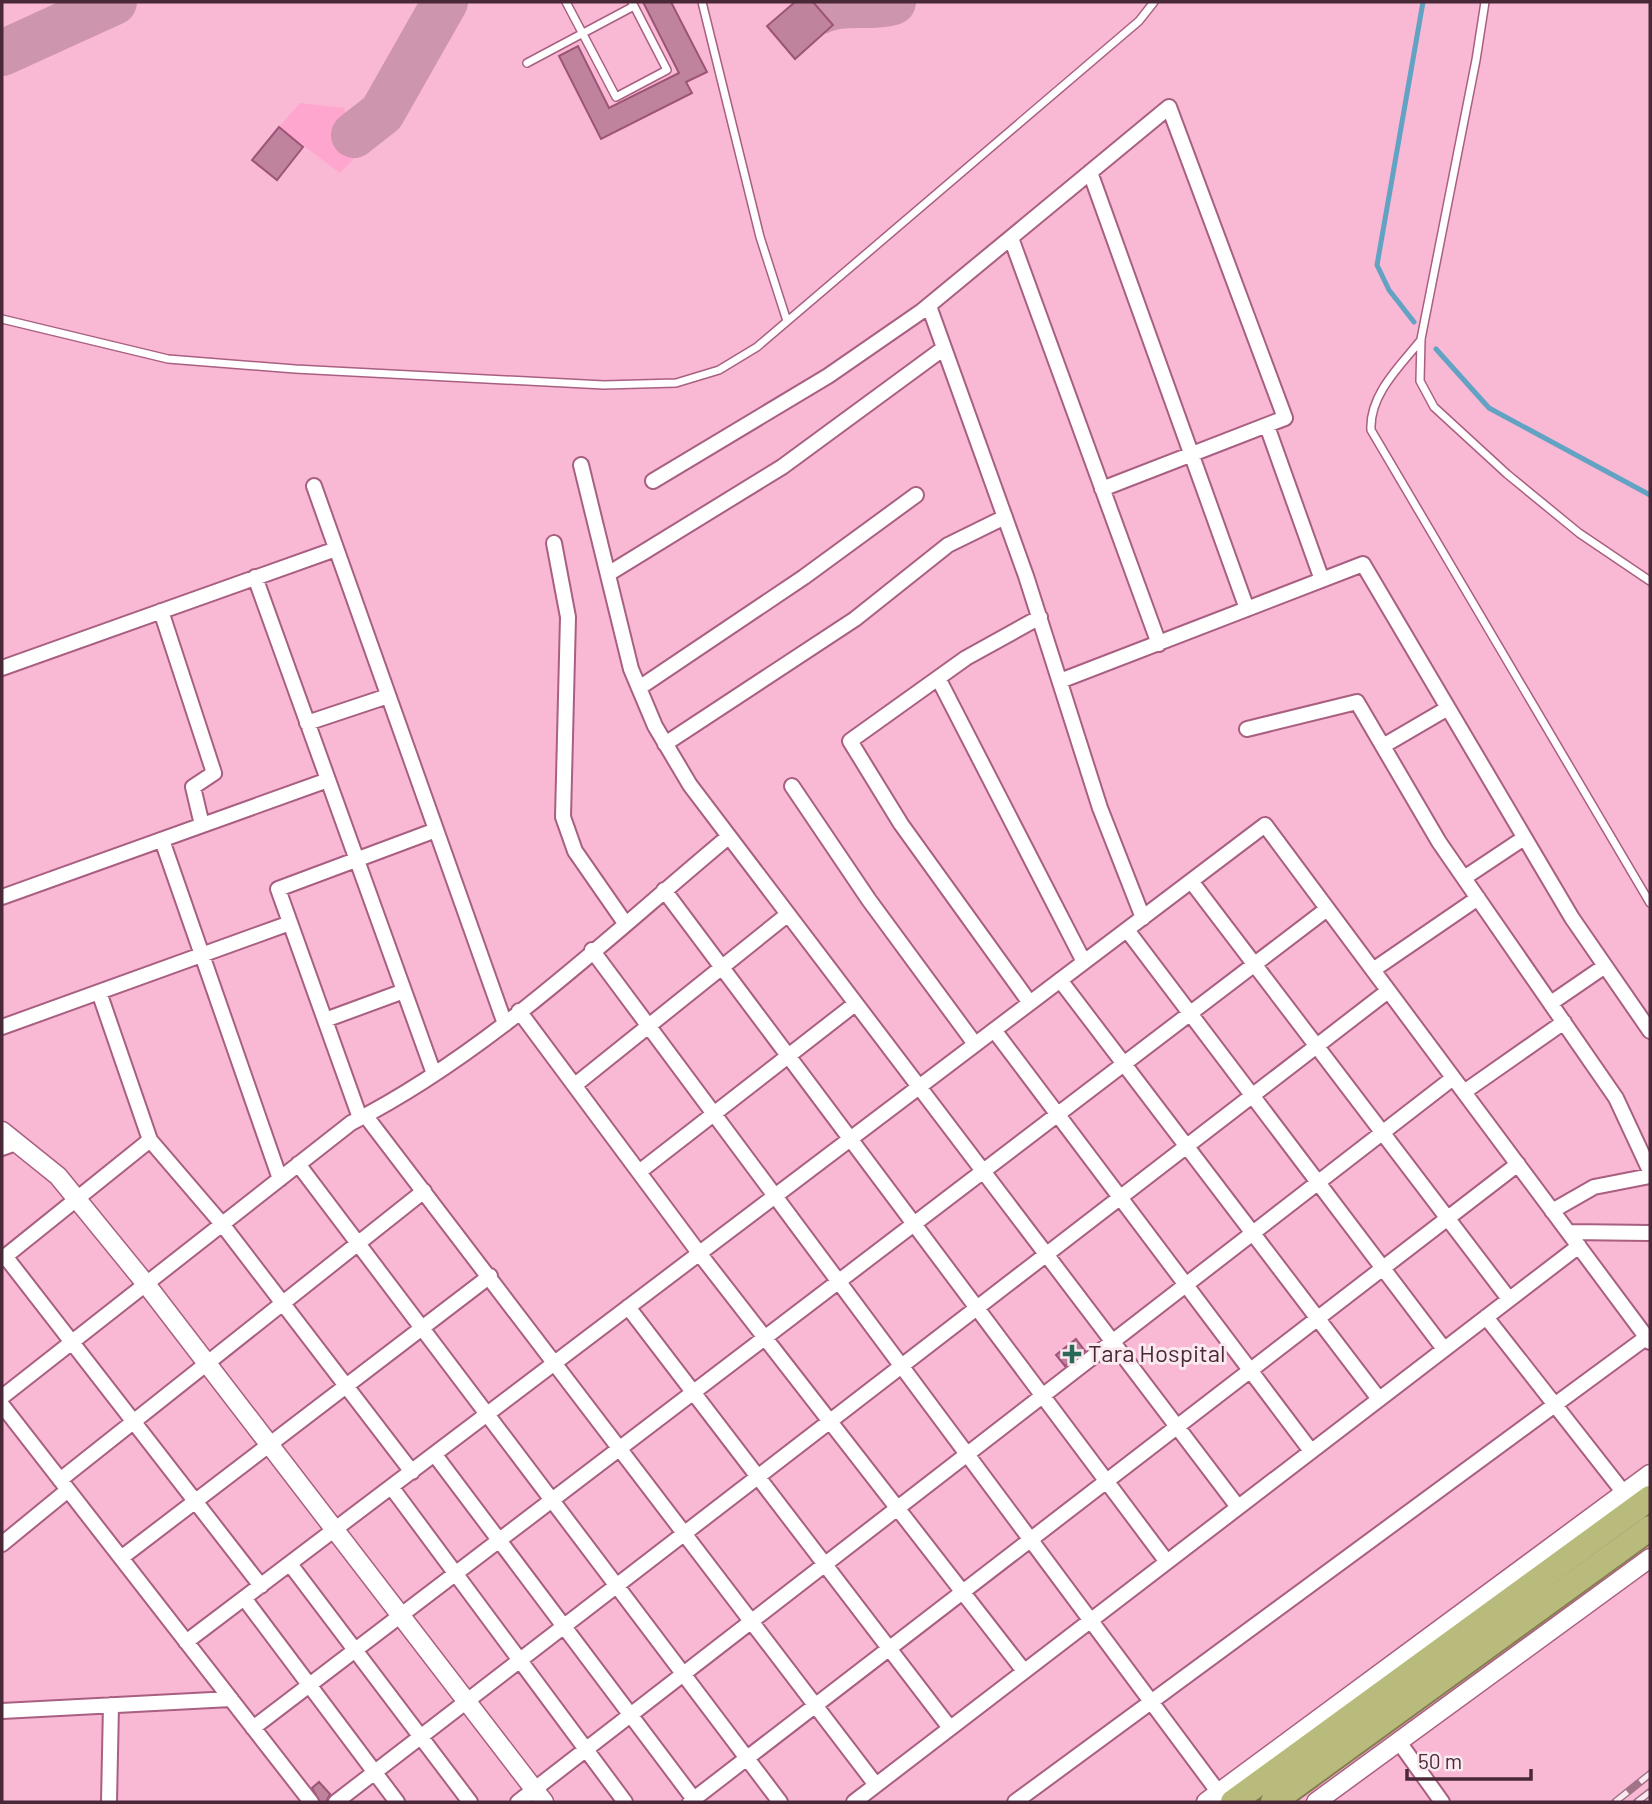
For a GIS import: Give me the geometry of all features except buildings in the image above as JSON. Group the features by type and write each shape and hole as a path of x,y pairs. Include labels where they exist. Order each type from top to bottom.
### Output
{"highway":[{"path":"1219,1799 1650,1498"},
{"path":"1273,1802 1650,1528"}],"street":[{"path":"653,481 828,376 929,306 1168,107 1285,418 1102,489"},
{"path":"1090,172 1247,609"},
{"path":"1011,238 1158,644"},
{"path":"929,306 1040,617 1100,808 1143,918"},
{"path":"608,574 782,467 944,348"},
{"path":"1267,426 1322,580"},
{"path":"581,465 631,669 665,744 727,838 1238,1507"},
{"path":"314,486 505,1024"},
{"path":"639,688 804,576 916,495"},
{"path":"665,744 855,619 948,545 1005,517"},
{"path":"554,543 568,617 563,817 575,851 625,923"},
{"path":"2,668 336,549"},
{"path":"1060,681 1363,564 1572,918 1650,1031"},
{"path":"255,577 434,1074"},
{"path":"161,611 214,773 193,787 202,825"},
{"path":"1030,1003 901,824 850,741 966,658 1040,617"},
{"path":"938,678 1084,962"},
{"path":"307,723 388,696"},
{"path":"1247,729 1357,702 1438,842 1616,1098 1650,1171"},
{"path":"1383,746 1448,708"},
{"path":"2,897 328,780"},
{"path":"792,786 869,900 975,1044"},
{"path":"186,1642 1265,825 1649,1340 1555,1405 1015,1802"},
{"path":"436,830 278,889 363,1116 556,1362 876,1785"},
{"path":"2,1397 298,1164 363,1116 404,1096 505,1024 727,838"},
{"path":"1464,877 1524,838"},
{"path":"162,840 279,1179"},
{"path":"1191,881 1509,1299"},
{"path":"664,890 1167,1562"},
{"path":"1373,970 1478,898"},
{"path":"253,1728 1327,909"},
{"path":"575,1086 787,915"},
{"path":"2,1027 290,923"},
{"path":"1127,930 1444,1349"},
{"path":"592,950 1151,1701 1219,1799 1650,1474"},
{"path":"1551,1003 1605,966"},
{"path":"1060,980 1378,1399"},
{"path":"325,1020 404,991"},
{"path":"336,1802 1388,991"},
{"path":"100,992 150,1140 222,1224 412,1472"},
{"path":"639,1172 855,1004"},
{"path":"519,1011 699,1253 1024,1671"},
{"path":"1464,1092 1564,1022"},
{"path":"994,1030 1311,1451"},
{"path":"518,1802 539,1796 586,1750 1453,1077"},
{"path":"2,1131 9,1146 58,1176 146,1284 539,1796"},
{"path":"150,1140 4,1257 73,1341 261,1586"},
{"path":"298,1164 780,1802"},
{"path":"435,1455 693,1801 1518,1164"},
{"path":"1552,1211 1594,1187 1650,1176"},
{"path":"2,1544 135,1421 424,1191"},
{"path":"1569,1233 1650,1233"},
{"path":"853,1802 1578,1246"},
{"path":"121,1558 490,1276"},
{"path":"628,1307 950,1728"},
{"path":"1486,1317 1624,1493"},
{"path":"2,1405 311,1802"},
{"path":"391,1488 625,1802"},
{"path":"1316,1802 1336,1797 1399,1742 1650,1558"},
{"path":"290,1564 470,1802"},
{"path":"244,1598 397,1802"},
{"path":"2,1711 231,1699"},
{"path":"109,1802 111,1705"},
{"path":"1399,1742 1442,1802"}],"lane":[{"path":"527,63 583,34 633,4 667,70 616,97 583,34 566,2"},
{"path":"702,2 760,237 787,321"},
{"path":"2,319 168,359 295,369 604,385 676,383 719,370 757,347 1139,20 1154,2"},
{"path":"1485,2 1421,339 1420,381 1434,407 1507,474 1579,533 1650,581"},
{"path":"1421,339 1378,395 1370,416 1371,430 1650,903"}],"shaded area":[{"path":"300,103 344,108 360,152 340,173 279,127"}],"waterway":[{"path":"1414,322 1389,290 1377,265 1423,2"},
{"path":"1436,349 1489,408 1650,495"}],"taxiway":[{"path":"2,53 114,2"},
{"path":"354,135 382,113 445,2"},
{"path":"821,11 838,6 893,2"}],"railway":[{"path":"1615,1802 1650,1774"},
{"path":"1637,1802 1650,1792"}],"place":[{"name":"Tara Hospital","path":"1072,1354"}]}
